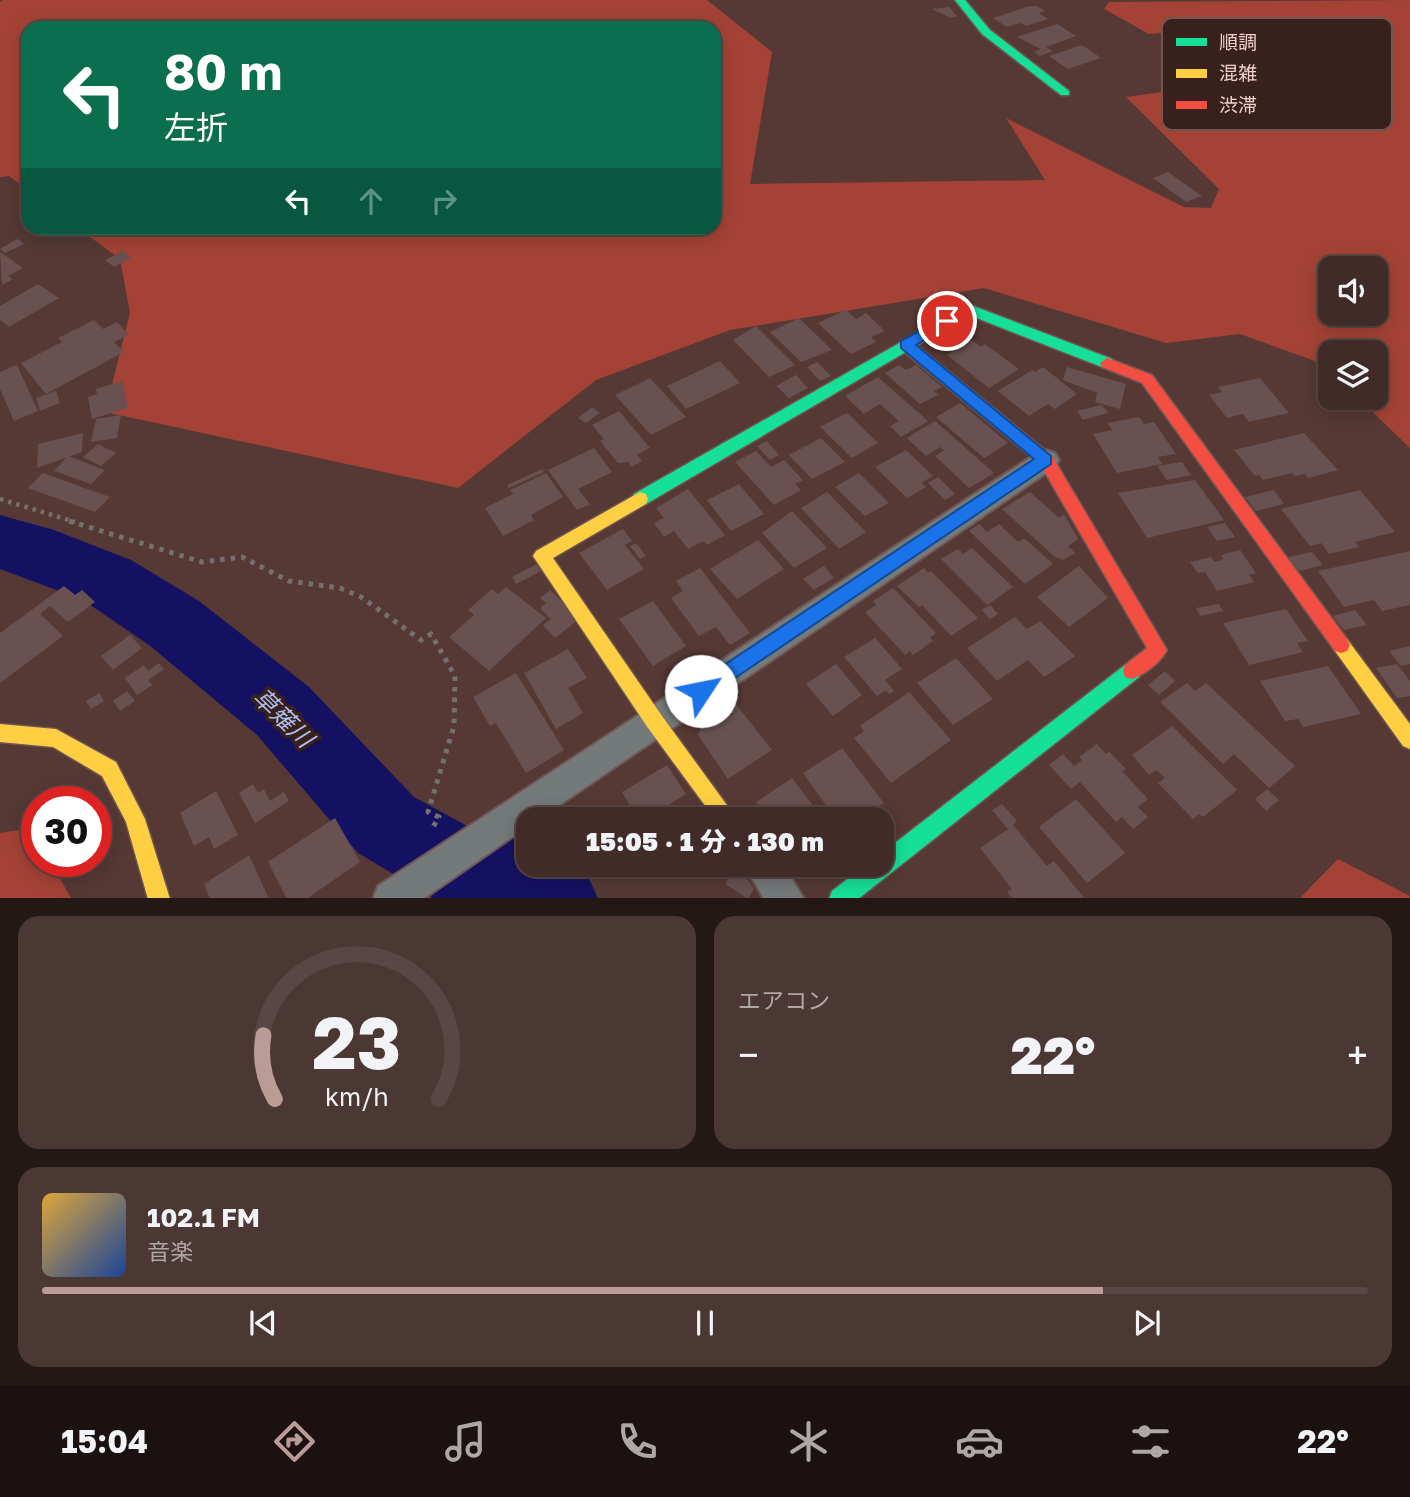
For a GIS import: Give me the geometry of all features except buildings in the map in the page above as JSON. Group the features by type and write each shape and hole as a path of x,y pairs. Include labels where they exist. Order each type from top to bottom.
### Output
{"street":[{"path":"960,0 986,32 1065,93"},
{"path":"718,807 655,722 542,556 968,309 1147,379 1410,740"},
{"path":"840,898 1158,650 1046,460 906,345"},
{"path":"402,891 1046,460"},
{"path":"0,733 56,738 109,769 135,819 159,898"},
{"path":"771,877 786,898"}],"path":[{"path":"0,499 202,562 243,556 289,581 340,589 361,597 421,640 431,634 455,676 454,726 428,811 439,817 425,837"}],"shaded area":[{"path":"3,0 707,0 772,52 750,184 1045,180 1006,118 1184,207 1211,208 1219,189 1126,97 1162,92 1162,130 1392,130 1392,18 1162,18 1162,33 1149,34 1104,9 1109,2 1410,0 1410,448 1371,410 1388,410 1388,340 1318,340 1318,362 1240,334 1166,343 984,288 730,330 596,380 458,488 105,412 130,313 120,259 87,235 721,235 721,21 21,21 21,185 9,176 0,177 0,2"},
{"path":"21,830 21,877 59,877 71,898 0,898 0,833"},
{"path":"1338,859 1410,896 1410,898 1300,898"}],"waterway":[{"name":"草薙川","path":"0,542 54,558 107,580 174,623 283,711 386,825 484,881 521,879 555,898"}],"traffic: fast":[{"path":"960,0 986,32 1065,93"},
{"path":"640,499 968,309 1107,363"},
{"path":"841,898 1132,671"}],"traffic: slow":[{"path":"640,499 542,556 655,722 718,807"},
{"path":"1341,645 1410,740"},
{"path":"0,733 56,738 109,769 135,819 159,898"}],"traffic: jam":[{"path":"906,345 1046,460 1158,650 1132,671"},
{"path":"1107,363 1147,379 1341,645"}],"route":[{"path":"701,691 1046,460 906,345 947,321"}]}
